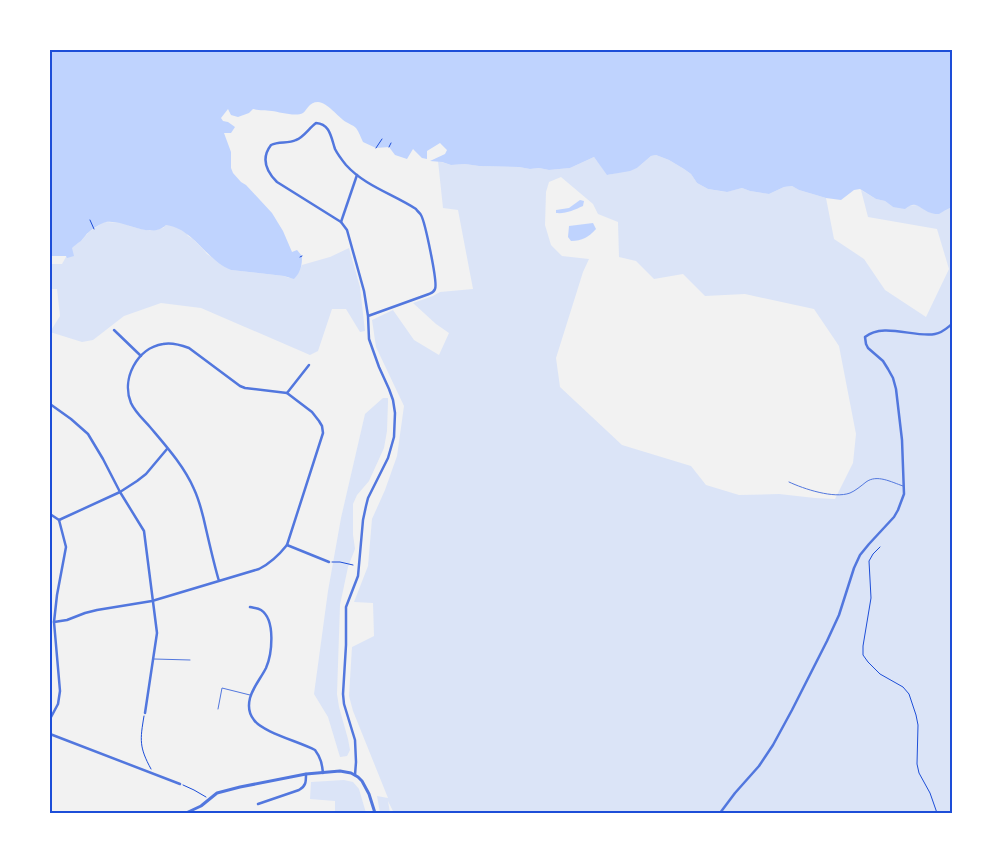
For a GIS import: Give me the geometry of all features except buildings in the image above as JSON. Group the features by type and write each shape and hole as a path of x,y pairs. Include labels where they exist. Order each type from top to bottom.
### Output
{"street":[{"path":"355,775 355,740 344,704 343,694 346,607 358,576 363,520 368,498 388,458 394,437 395,413 390,389 379,367 369,339 364,291 347,230 342,222 277,182 268,170 265,158 271,145 299,139 313,124 319,123 327,127 336,151 357,175 421,214 425,227 435,288 429,294 368,316"},
{"path":"342,222 357,175"},
{"path":"952,277 952,293"},
{"path":"720,813 735,793 760,766 773,745 839,615 860,555 894,517 904,494 902,440 896,389 893,378 883,361 868,348 865,337 872,332 885,330 936,334 952,324"},
{"path":"114,330 141,356"},
{"path":"54,622 67,620 97,610 152,601 244,574 264,567 278,557 287,544 323,433 319,421 312,412 287,393 240,386 181,345 165,343 157,345 141,356 129,378 128,393 134,409 190,480 200,504 218,581"},
{"path":"287,393 309,365"},
{"path":"50,404 71,418 88,434 144,531 156,633 145,712"},
{"path":"59,520 120,492 137,481 146,474 167,449"},
{"path":"50,514 59,520 66,547 54,622 60,691 58,704 50,719"},
{"path":"287,544 329,562"},
{"path":"250,607 258,609 265,614 269,621 272,635 266,668 251,695 249,704 250,714 264,729 315,750 322,761 323,773"},
{"path":"50,734 180,784"},
{"path":"186,813 201,806 217,793 306,774 340,772 355,775 362,781 367,788 375,813"},
{"path":"258,804 304,787 306,774"}],"lane":[{"path":"789,482 805,489 832,494 851,493 870,479 878,478 904,487"},
{"path":"153,659 190,660"},
{"path":"218,709 222,688 251,695"}],"path":[{"path":"376,148 382,138"},
{"path":"389,147 391,142"},
{"path":"90,220 94,229"},
{"path":"880,547 872,554 869,561 872,598 863,655 880,674 903,687 909,694 918,725 917,764 919,773 938,813"},
{"path":"329,562 353,565"},
{"path":"145,712 141,744 146,761 154,773"},
{"path":"180,784 209,799"}],"shaded area":[{"path":"656,155 669,160 691,174 697,183 708,189 726,192 742,188 769,194 784,187 792,186 826,198 834,239 864,259 885,290 926,317 949,269 937,229 868,217 861,190 876,199 885,201 893,207 917,205 931,213 944,211 952,207 952,813 394,813 388,801 390,813 380,813 377,796 388,798 353,711 349,696 352,647 374,636 373,603 354,602 368,566 372,519 397,456 404,406 376,347 372,320 393,310 414,340 439,355 449,333 413,303 440,292 473,289 458,210 443,208 438,161 451,165 465,164 549,170 570,168 594,157 608,175 637,168 651,156","holes":["561,177 593,204 598,214 618,222 619,257 636,261 654,279 683,274 705,296 745,294 814,309 839,346 856,434 853,463 835,499 779,494 739,495 706,485 691,466 622,445 560,387 556,358 583,272 589,259 562,256 551,245 545,225 546,192 549,182"]},
{"path":"104,222 125,223 129,226 150,231 163,228 166,225 174,226 186,233 207,254 231,270 289,278 299,272 302,265 330,257 349,248 360,287 365,331 360,332 346,309 332,309 318,351 310,355 201,308 161,303 124,316 93,340 82,342 50,332 60,316 57,289 50,289 50,264 62,264 71,248"},
{"path":"383,398 388,398 387,431 384,448 369,481 357,495 353,504 355,549 348,567 340,605 337,694 350,750 347,756 340,757 328,717 314,694 328,591 341,518 365,414"},
{"path":"344,780 353,782 359,789 366,813 335,813 335,801 310,799 311,782"}],"water":[{"path":"50,50 952,50 952,207 939,214 931,213 915,205 905,209 893,207 860,189 854,190 841,200 826,198 792,186 784,187 769,194 742,188 727,192 708,189 697,183 691,174 684,169 656,155 651,156 637,168 630,171 607,175 594,157 570,168 549,170 465,164 451,165 430,161 445,154 447,150 440,143 427,151 427,159 422,158 413,149 407,159 395,155 389,147 376,148 363,142 356,128 343,120 325,104 315,102 300,114 253,109 249,113 238,117 231,115 228,109 221,118 235,127 231,133 224,133 231,152 231,168 233,173 272,213 283,231 292,252 297,250 302,256 301,268 294,279 284,276 231,270 214,259 184,232 166,225 160,229 145,230 121,223 106,222 90,231 72,248 74,256 67,258 66,256 50,256"},
{"path":"580,200 584,201 583,206 567,212 556,213 556,210 569,208"},
{"path":"593,223 596,229 585,238 571,241 568,237 569,226"}]}
